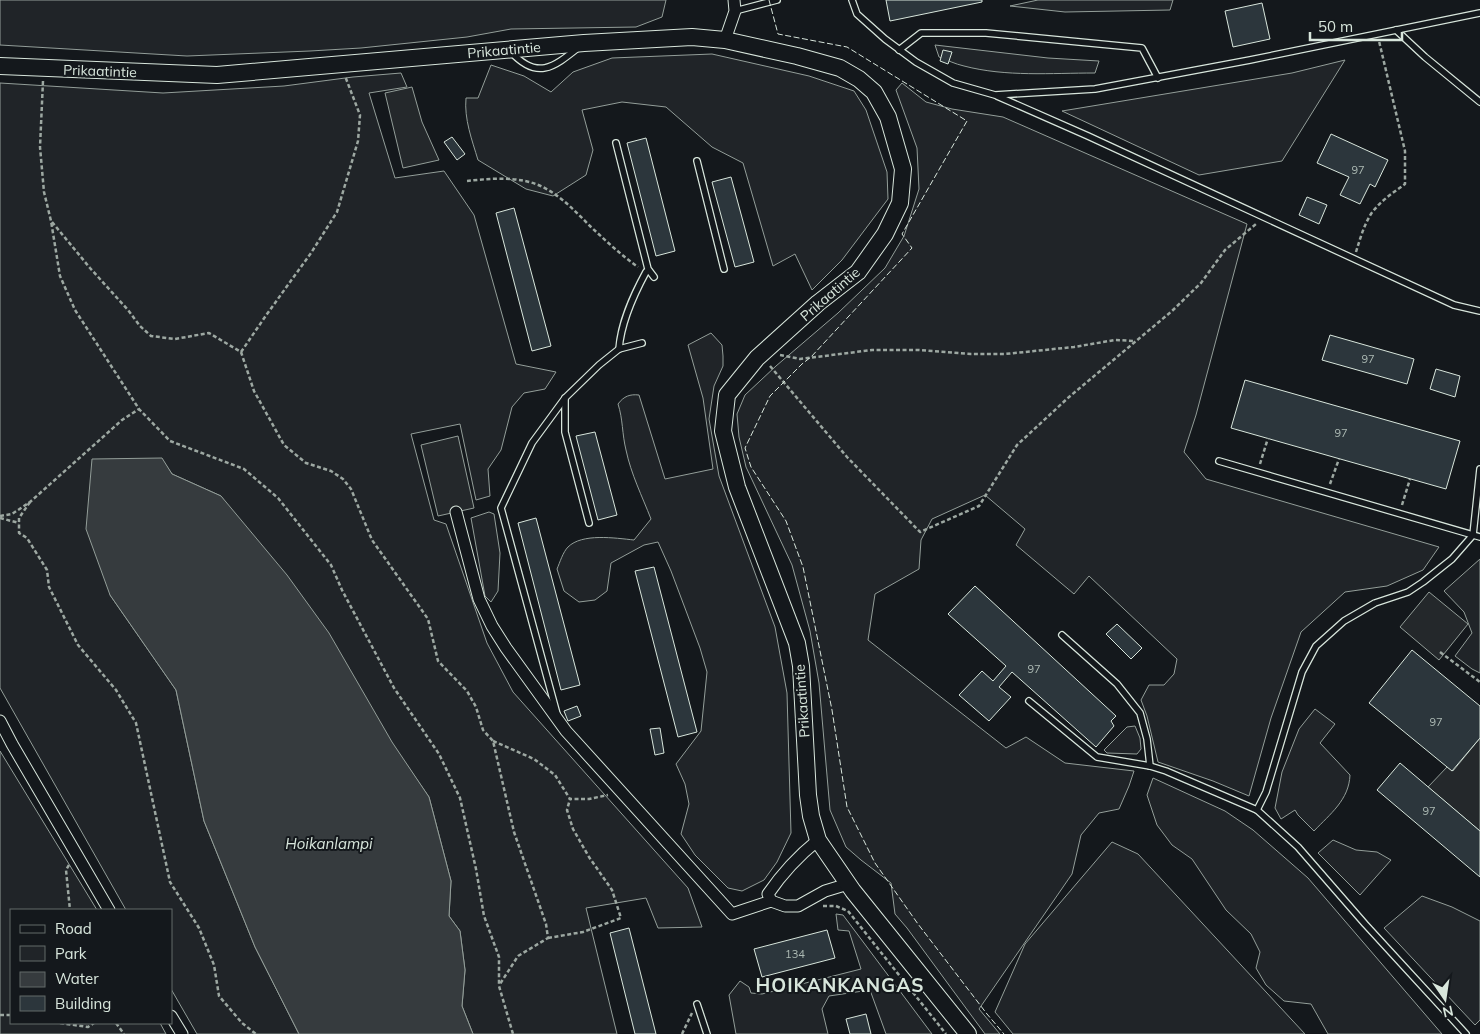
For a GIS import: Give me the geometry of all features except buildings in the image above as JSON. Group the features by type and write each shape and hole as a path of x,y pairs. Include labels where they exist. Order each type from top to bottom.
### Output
{"street":[{"path":"725,40 735,6"},
{"name":"Prikaatintie","path":"0,66 217,75 584,43 692,37 725,40 840,68 859,78 874,92 888,117 902,169 900,203 885,234 858,272 818,303 761,355 726,395 723,431 738,487 796,643 801,666 810,816 818,840 848,884 968,1034"},
{"path":"456,512 479,599 492,626 506,648 566,731 732,914 771,901 785,906 798,906 825,891 848,884"},
{"path":"0,721 108,909"},
{"path":"771,901 768,894 780,877 798,856 818,840"},
{"path":"172,1018 182,1034"}],"lane":[{"path":"735,6 777,0"},
{"path":"852,0 857,14 899,50 953,83 995,95 1454,305 1480,311"},
{"path":"995,95 1095,89 1480,13"},
{"path":"1396,30 1425,57 1480,102"},
{"path":"899,50 921,33 986,33 1142,48 1158,78"},
{"path":"510,50 529,67 544,69 556,64 584,43"},
{"path":"616,143 648,269 654,277"},
{"path":"697,161 724,268"},
{"path":"619,350 620,337 627,313 635,291 646,272"},
{"path":"559,721 501,508 532,444 565,398 599,365 619,350 642,343"},
{"path":"565,398 565,432 589,523"},
{"path":"1219,461 1480,537"},
{"path":"1257,810 1266,792 1302,672 1316,646 1344,621 1374,603 1408,592 1452,560 1473,535 1480,469"},
{"path":"1062,635 1117,684 1140,713 1147,739 1150,766"},
{"path":"1029,701 1097,757 1150,766 1257,810 1298,847 1365,924 1466,1034"},
{"path":"697,1004 707,1034"}],"path":[{"path":"1354,258 1363,232 1372,214 1382,202 1405,184 1405,151 1377,34"},
{"path":"242,352 311,254 337,212 358,141 360,115 340,64"},
{"path":"44,69 40,146 44,192 60,276 75,310 139,409 170,441 244,469 278,498 331,565 394,688 439,754 460,798 476,869 484,916 499,956 499,986 513,1034"},
{"path":"467,181 496,179 526,181 549,190 566,202 613,248 646,272"},
{"path":"761,355 847,457 920,532 979,506 1017,445 1069,397 1172,310 1201,283 1226,250 1265,217"},
{"path":"51,221 140,326 151,336 175,339 209,333 242,352 254,391 284,445 306,463 331,471 343,479 352,489 372,540 428,619 438,661 467,691 476,707 483,730 493,741 534,759 555,775 570,799 567,810 573,829 589,857 612,890 621,918 583,932 548,938 518,956 499,986"},
{"path":"761,355 780,355 800,359 872,350 1005,354 1074,347 1116,340 1136,341"},
{"path":"0,517 12,514 30,502 122,420 139,409"},
{"path":"1257,473 1268,438"},
{"path":"1328,493 1338,459"},
{"path":"1399,514 1410,479"},
{"path":"30,502 19,518 19,533 27,538 47,570 49,587 78,645 116,690 136,723 170,882 199,928 214,965 219,996 242,1023 256,1034"},
{"path":"0,517 19,524"},
{"path":"1440,652 1480,682"},
{"path":"493,741 514,832 546,924 548,938"},
{"path":"570,799 589,799 621,792"},
{"path":"70,909 66,870 77,854"},
{"path":"798,906 836,906 848,911 946,1034"},
{"path":"682,1034 697,1004"},
{"path":"67,1024 88,1027 92,1024"}],"green space":[{"path":"0,0 666,0 662,17 636,27 511,29 467,37 361,48 187,56 0,45"},
{"path":"1038,0 1173,0 1170,10 1065,12 1010,6"},
{"path":"935,45 1048,58 1099,61 1095,73 1029,74 996,72 961,65 939,57"},
{"path":"712,54 809,76 854,91 866,110 887,172 888,199 842,260 812,290 795,254 773,266 743,163 712,147 666,107 622,102 582,110 593,150 586,175 553,196 526,189 478,160 467,122 466,98 478,98 491,65 524,76 551,92 573,72 612,58"},
{"path":"1345,60 1282,161 1199,175 1062,111 1292,73"},
{"path":"401,73 407,87 369,93 395,178 444,171 474,215 516,364 556,372 545,389 524,393 512,407 501,450 488,469 490,496 476,500 460,424 411,434 434,520 446,524 487,643 513,692 688,888 702,927 658,928 646,898 586,908 617,1034 473,1034 462,1006 465,970 460,931 449,916 451,881 429,797 221,496 172,474 161,458 110,595 176,690 204,821 255,947 299,1034 197,1034 172,991 172,909 125,909 0,688 0,83 163,93 284,86"},
{"path":"902,83 926,102 952,109 1003,117 1247,224 1196,415 1184,452 1206,479 1439,547 1423,570 1387,586 1345,592 1301,632 1271,718 1249,796 1158,762 1147,716 1141,700 1149,685 1164,685 1174,674 1177,659 1089,576 1074,594 1016,545 1025,529 985,495 932,519 921,540 919,569 875,594 868,640 1006,748 1026,737 1065,763 1134,771 1119,809 1099,813 1081,835 1072,874 979,1009 1000,1034 985,1034 895,914 891,883 846,847 830,810 819,683 810,631 792,565 746,467 739,437 737,414 745,395 838,313 885,268 904,236 919,189 917,148 896,90"},
{"path":"711,333 722,345 723,356 723,366 714,386 709,419 719,476 775,627 787,693 791,833 777,862 764,880 742,891 728,888 695,855 681,834 689,804 685,784 676,764 701,731 707,672 671,571 658,542 644,545 611,563 607,591 595,600 579,602 564,591 557,569 568,547 574,543 599,537 634,540 651,519 628,459 618,404 625,397 639,395 665,479 713,469 703,398 688,345"},
{"path":"489,512 494,514 500,553 498,591 491,602 485,596 471,518"},
{"path":"1480,559 1480,673 1455,656 1472,633 1464,612 1444,591"},
{"path":"1315,709 1335,724 1320,743 1350,775 1346,792 1338,806 1314,831 1295,810 1281,819 1275,808 1282,772 1299,729"},
{"path":"1135,726 1140,738 1141,749 1137,754 1107,753 1104,750 1127,727"},
{"path":"0,751 96,909 10,909 10,1024 161,1024 166,1034 0,1034"},
{"path":"1153,778 1225,811 1253,830 1308,878 1442,1034 1328,1034 1311,1004 1284,1001 1266,985 1256,968 1260,952 1251,934 1226,910 1192,859 1172,845 1157,825 1147,795"},
{"path":"1333,840 1356,850 1377,852 1391,860 1360,895 1318,853"},
{"path":"1112,842 1138,854 1305,1034 1013,1034 995,1012 1025,944"},
{"path":"1422,896 1452,907 1480,921 1480,1020 1475,1025 1384,928"},
{"path":"836,914 843,915 932,1034 886,1034 870,990 829,996 822,1009 828,1034 736,1034 729,995 740,981 749,987 751,993 762,994 861,969 849,931 838,930"}],"shaded area":[{"path":"412,87 422,122 439,160 403,168 385,93"},
{"path":"458,436 474,508 438,516 421,445"},
{"path":"1429,592 1468,624 1439,660 1400,627"},
{"path":"1480,738 1480,831 1428,787 1447,767 1453,771"}],"water":[{"name":"Hoikanlampi","path":"162,458 172,474 221,496 287,575 329,633 392,742 429,797 451,881 449,916 460,931 465,970 462,1006 473,1034 299,1034 255,947 204,821 176,690 110,595 86,529 92,459"}],"fence":[{"path":"769,0 778,34 847,47 967,121 902,234 912,248 811,357 770,396 745,448 751,467 786,521 803,567 832,710 847,807 875,863 918,924 1004,1034"}],"district":[{"name":"HOIKANKANGAS","path":"840,985"}]}
